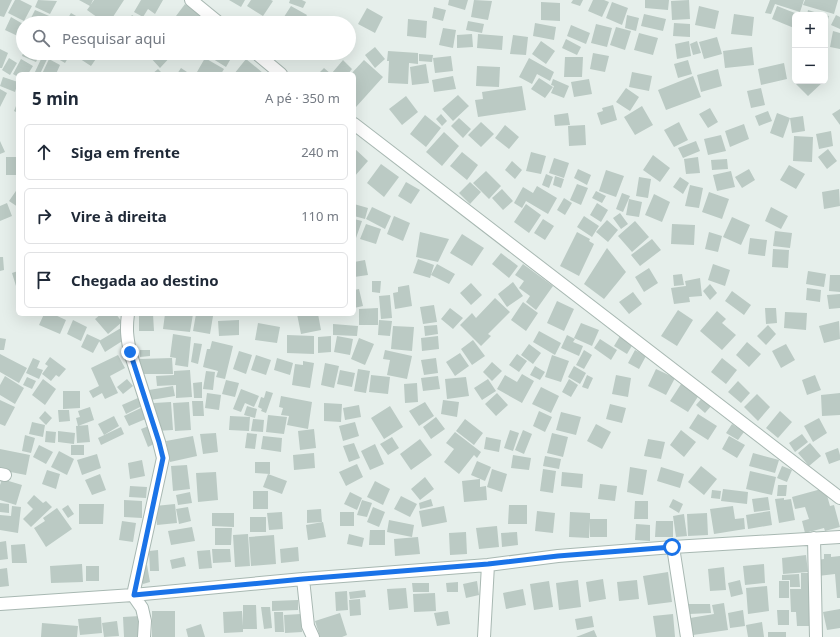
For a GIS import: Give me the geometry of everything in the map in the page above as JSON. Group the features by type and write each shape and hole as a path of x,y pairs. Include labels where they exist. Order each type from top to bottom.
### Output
{"street":[{"path":"191,0 210,16"},
{"path":"265,60 280,72"},
{"path":"356,126 840,498"},
{"path":"121,316 124,320 130,352 163,458 134,595 142,608 145,621 144,637"},
{"path":"126,327 128,316"},
{"path":"0,604 134,595 488,564 558,556 672,547 840,537"},
{"path":"814,538 816,637"},
{"path":"672,547 687,637"},
{"path":"484,637 488,564"},
{"path":"303,579 308,626 313,637"}],"building":[{"path":"0,0 12,0 4,17 0,16"},
{"path":"15,0 20,0 32,6 27,16 16,17 8,13"},
{"path":"38,0 57,1 50,14 35,7"},
{"path":"79,0 93,0 90,6"},
{"path":"94,0 124,0 114,16 95,16 87,10"},
{"path":"141,0 163,0 155,14 148,9 144,16 134,12"},
{"path":"229,0 245,0 241,7"},
{"path":"251,0 273,1 263,16 247,6"},
{"path":"290,0 302,0 306,2 303,8 289,3"},
{"path":"449,0 468,0 465,10 448,5"},
{"path":"474,0 492,1 488,20 471,17"},
{"path":"573,0 583,0 580,6 571,3"},
{"path":"593,0 604,0 609,2 602,17 588,11"},
{"path":"645,0 669,0 668,10 645,8"},
{"path":"689,0 690,19 672,20 671,1"},
{"path":"770,0 804,0 800,12 775,4 771,14 765,13"},
{"path":"805,0 838,0 834,14 803,5"},
{"path":"541,2 560,3 560,21 541,20"},
{"path":"612,2 628,8 622,25 606,18"},
{"path":"185,4 201,16 176,16"},
{"path":"291,6 307,15 306,16 285,16"},
{"path":"699,6 719,11 715,29 695,25"},
{"path":"777,6 792,12 792,27 772,19"},
{"path":"434,7 446,10 443,21 432,18"},
{"path":"367,8 383,17 375,33 358,24"},
{"path":"35,10 49,16 32,16"},
{"path":"71,13 76,16 69,16"},
{"path":"644,14 666,19 663,31 641,26"},
{"path":"734,14 754,17 752,36 731,34"},
{"path":"627,15 639,18 636,31 625,28"},
{"path":"836,15 840,17 840,29 831,25"},
{"path":"11,17 16,20 16,35 5,30"},
{"path":"408,19 427,21 426,38 407,36"},
{"path":"468,21 484,24 482,33 466,30"},
{"path":"535,23 556,27 554,40 533,36"},
{"path":"674,23 690,24 690,37 673,36"},
{"path":"596,24 612,28 607,47 591,43"},
{"path":"571,25 590,33 586,44 567,36"},
{"path":"616,27 631,31 625,50 610,45"},
{"path":"443,28 456,30 453,48 439,45"},
{"path":"833,31 840,33 840,49 830,47"},
{"path":"639,33 658,38 653,55 634,50"},
{"path":"472,34 473,47 457,48 457,35"},
{"path":"478,34 503,36 502,50 477,48"},
{"path":"513,35 528,37 526,55 510,54"},
{"path":"717,37 722,54 704,59 699,42"},
{"path":"566,39 581,47 577,55 562,48"},
{"path":"541,41 555,51 546,64 532,54"},
{"path":"689,41 691,56 677,59 675,44"},
{"path":"697,41 701,53 693,55 690,44"},
{"path":"375,47 385,59 375,68 365,55"},
{"path":"752,47 754,65 725,68 723,51"},
{"path":"0,49 8,53 2,68 0,68"},
{"path":"388,51 418,53 418,64 409,63 408,84 388,83"},
{"path":"593,53 609,56 605,72 590,69"},
{"path":"419,54 433,55 432,62 419,61"},
{"path":"451,56 453,71 435,73 433,58"},
{"path":"565,57 583,57 582,77 564,77"},
{"path":"9,58 17,63 10,75 2,70"},
{"path":"529,58 554,72 550,81 537,74 532,84 519,77"},
{"path":"20,60 33,66 29,72 16,72 16,76 13,74"},
{"path":"41,60 47,60 41,72 35,72"},
{"path":"49,60 60,65 57,72 43,72"},
{"path":"60,60 67,60 65,63"},
{"path":"82,60 95,60 91,66"},
{"path":"153,60 167,60 160,68"},
{"path":"204,60 208,60 224,69 222,72 197,72"},
{"path":"215,60 230,60 226,67"},
{"path":"245,60 247,60 262,72 236,72"},
{"path":"343,60 352,69 350,72 333,72"},
{"path":"364,60 383,77 356,107 356,72 353,72"},
{"path":"688,60 692,74 678,78 674,64"},
{"path":"784,63 787,79 761,85 758,69"},
{"path":"426,64 429,83 412,85 410,67"},
{"path":"477,66 500,67 499,87 476,86"},
{"path":"181,68 187,72 178,72"},
{"path":"324,68 329,72 320,72"},
{"path":"718,69 722,86 701,92 697,75"},
{"path":"632,72 652,76 649,91 629,87"},
{"path":"453,76 456,89 434,92 432,80"},
{"path":"693,76 701,97 666,110 658,90"},
{"path":"3,77 16,81 15,92 0,86"},
{"path":"539,78 553,87 545,98 531,89"},
{"path":"553,79 569,86 564,98 551,93 554,86 551,85"},
{"path":"589,79 592,94 574,97 571,82"},
{"path":"796,84 821,84 808,96"},
{"path":"522,86 526,110 478,117 475,100 483,99 482,92"},
{"path":"626,88 639,97 630,111 616,102"},
{"path":"761,88 765,105 751,108 747,91"},
{"path":"0,89 7,93 0,107"},
{"path":"458,95 469,106 453,121 442,109"},
{"path":"406,96 418,112 402,125 389,109"},
{"path":"613,105 617,120 601,125 597,113 603,111 602,108"},
{"path":"642,106 653,125 635,135 624,117"},
{"path":"710,108 718,122 708,128 699,114"},
{"path":"840,109 840,125 832,114"},
{"path":"768,111 772,121 759,126 755,116"},
{"path":"568,113 570,125 555,126 554,115"},
{"path":"777,113 790,118 783,138 770,133"},
{"path":"441,114 447,121 442,126 436,119"},
{"path":"425,115 441,128 426,147 410,134"},
{"path":"803,116 805,131 792,133 790,118"},
{"path":"459,118 471,129 463,138 451,126"},
{"path":"481,122 494,134 481,147 468,135"},
{"path":"679,122 688,140 674,147 664,130"},
{"path":"744,124 749,139 730,147 725,131"},
{"path":"505,125 519,137 509,149 495,138"},
{"path":"585,125 586,145 569,146 568,126"},
{"path":"831,131 833,146 819,149 816,134"},
{"path":"444,132 459,146 442,166 426,152"},
{"path":"721,135 726,151 708,155 704,139"},
{"path":"794,136 813,137 812,162 793,161"},
{"path":"0,141 5,152 0,154"},
{"path":"696,141 700,151 683,158 678,148"},
{"path":"828,149 837,161 827,169 818,157"},
{"path":"356,150 368,161 356,175"},
{"path":"462,152 478,165 467,180 450,166"},
{"path":"531,152 546,156 541,174 526,171"},
{"path":"653,155 670,168 660,182 643,170"},
{"path":"6,157 16,157 16,175 6,175"},
{"path":"698,157 700,173 686,174 684,159"},
{"path":"554,158 569,163 564,178 549,173"},
{"path":"727,159 728,169 712,170 711,160"},
{"path":"512,161 522,170 515,179 505,170"},
{"path":"381,164 399,177 384,197 367,183"},
{"path":"789,165 805,174 796,189 780,180"},
{"path":"578,169 591,175 587,185 574,178"},
{"path":"749,169 755,180 742,188 735,177"},
{"path":"606,170 624,176 616,197 599,191"},
{"path":"486,171 501,186 489,199 473,183"},
{"path":"731,171 735,187 717,191 713,175"},
{"path":"546,174 553,177 549,188 542,185"},
{"path":"555,176 564,179 561,188 553,185"},
{"path":"639,177 651,179 648,198 636,196"},
{"path":"680,177 689,183 683,194 673,187"},
{"path":"406,182 420,190 411,204 398,196"},
{"path":"470,182 481,192 470,204 459,193"},
{"path":"577,184 588,188 581,205 570,200"},
{"path":"690,185 703,188 699,208 685,206"},
{"path":"537,186 557,198 548,214 526,201 522,208 514,203 523,187 533,193"},
{"path":"502,189 513,201 503,210 492,198"},
{"path":"839,189 840,206 824,209 822,192"},
{"path":"16,191 16,206 9,201"},
{"path":"596,191 606,196 602,203 592,198"},
{"path":"709,192 729,199 722,219 702,212"},
{"path":"622,193 630,196 623,212 616,209"},
{"path":"654,194 670,202 662,222 645,215"},
{"path":"564,198 572,203 565,215 557,210"},
{"path":"629,199 642,202 639,217 626,215"},
{"path":"7,203 12,216 0,221 0,206"},
{"path":"597,203 608,210 601,222 590,215"},
{"path":"526,204 541,215 529,233 514,222"},
{"path":"356,205 368,208 365,219 356,217"},
{"path":"372,207 391,216 385,229 366,219"},
{"path":"771,207 788,216 781,229 765,221"},
{"path":"620,213 628,224 621,229 613,218"},
{"path":"394,216 410,223 403,241 387,234"},
{"path":"584,216 599,226 592,237 577,227"},
{"path":"732,217 750,225 741,245 723,237"},
{"path":"543,219 554,226 545,240 534,233"},
{"path":"356,220 362,221 356,238"},
{"path":"607,220 618,230 608,242 596,232"},
{"path":"635,221 649,237 632,252 618,236"},
{"path":"366,224 381,229 376,244 360,239"},
{"path":"672,224 695,225 694,245 671,244"},
{"path":"775,231 792,233 790,248 773,246"},
{"path":"420,232 449,239 438,262 416,257"},
{"path":"577,232 590,239 589,241 594,244 579,276 560,266"},
{"path":"709,232 722,236 718,252 705,249"},
{"path":"462,234 484,248 472,266 450,253"},
{"path":"750,238 767,240 765,256 748,254"},
{"path":"652,239 661,250 640,266 631,255"},
{"path":"607,248 626,272 604,299 584,284"},
{"path":"773,249 789,250 788,268 772,267"},
{"path":"501,253 518,266 509,278 492,264"},
{"path":"0,257 3,257 4,270 0,271"},
{"path":"418,259 434,265 430,278 413,273"},
{"path":"365,260 368,275 356,277 356,262"},
{"path":"437,264 455,274 449,284 431,275"},
{"path":"523,264 553,286 536,310 526,302 530,296 519,288 524,281 515,275"},
{"path":"713,264 730,270 725,286 708,280"},
{"path":"649,268 658,283 644,292 635,277"},
{"path":"808,271 826,274 824,287 806,284"},
{"path":"16,272 16,286 12,273"},
{"path":"682,274 684,285 674,286 673,275"},
{"path":"830,275 840,275 840,292 829,291"},
{"path":"700,278 702,296 689,297 690,302 674,304 671,288 686,286 685,281"},
{"path":"372,281 381,281 380,293 372,292"},
{"path":"513,282 523,296 507,307 498,294"},
{"path":"471,283 482,295 471,305 460,293"},
{"path":"710,284 717,293 710,300 703,291"},
{"path":"409,285 412,306 395,309 393,293 398,292 398,287"},
{"path":"807,288 821,290 820,302 806,300"},
{"path":"359,289 363,306 356,308 356,290"},
{"path":"732,291 751,305 744,315 725,301"},
{"path":"633,292 642,304 629,314 619,302"},
{"path":"840,294 840,308 829,309 827,295"},
{"path":"390,295 392,318 381,319 379,296"},
{"path":"495,298 510,312 488,334 491,336 481,346 460,325 472,313 476,318"},
{"path":"557,301 574,309 564,331 547,323"},
{"path":"523,302 538,313 526,331 511,320"},
{"path":"434,305 437,322 423,324 420,307"},
{"path":"378,308 378,325 359,325 359,309"},
{"path":"450,308 463,318 453,329 441,319"},
{"path":"765,308 776,308 777,323 766,324"},
{"path":"678,310 693,320 677,346 661,336"},
{"path":"717,311 726,319 722,323 736,335 722,350 700,331"},
{"path":"785,312 807,313 806,330 784,328"},
{"path":"43,316 57,316 66,320 60,334 39,325"},
{"path":"99,316 118,316 122,322 108,334 95,319"},
{"path":"139,316 153,316 154,331 139,331"},
{"path":"165,316 193,316 190,332 163,329"},
{"path":"196,316 213,316 210,334 193,331"},
{"path":"297,316 318,316 321,330 301,334"},
{"path":"73,320 87,327 81,341 67,334"},
{"path":"239,320 239,335 219,336 218,321"},
{"path":"379,320 392,321 390,336 378,335"},
{"path":"839,321 840,339 824,343 819,326"},
{"path":"258,323 280,327 277,343 255,340"},
{"path":"581,323 599,330 592,346 574,338"},
{"path":"333,324 358,326 357,336 333,335"},
{"path":"437,325 438,334 425,336 424,326"},
{"path":"768,325 776,334 766,345 757,336"},
{"path":"393,326 414,327 412,351 391,349"},
{"path":"121,328 127,338 105,352 99,341"},
{"path":"539,331 561,343 555,355 533,342"},
{"path":"87,334 100,340 93,353 81,347"},
{"path":"173,334 191,337 188,367 175,365 176,358 170,357"},
{"path":"287,335 314,336 314,354 287,353"},
{"path":"567,335 575,339 573,342 583,346 579,356 561,348"},
{"path":"331,336 331,352 318,353 318,337"},
{"path":"337,336 353,339 350,355 334,352"},
{"path":"438,336 439,349 422,351 421,338"},
{"path":"620,336 633,344 627,354 614,346"},
{"path":"0,338 6,339 4,350 0,350"},
{"path":"359,338 374,344 365,365 351,359"},
{"path":"600,339 617,350 611,360 594,348"},
{"path":"473,340 485,356 472,365 461,349"},
{"path":"212,341 233,346 225,379 216,377 218,371 203,367 207,349 210,349"},
{"path":"747,342 761,354 749,367 736,355"},
{"path":"194,343 202,344 198,364 191,362"},
{"path":"529,344 541,353 533,364 521,355"},
{"path":"786,344 795,360 781,368 772,351"},
{"path":"140,350 150,350 150,356 140,357"},
{"path":"385,350 412,356 407,379 387,375 390,360 383,359"},
{"path":"584,350 592,355 584,369 576,365"},
{"path":"635,350 646,356 639,369 628,363"},
{"path":"239,351 252,355 246,374 233,369"},
{"path":"460,353 469,366 455,376 446,362"},
{"path":"0,354 27,368 19,383 0,372"},
{"path":"517,354 527,361 519,372 509,365"},
{"path":"118,355 125,368 110,376 118,393 105,399 102,393 93,398 89,391 99,386 91,368"},
{"path":"256,355 271,360 266,375 251,370"},
{"path":"552,355 569,361 561,382 545,377"},
{"path":"50,357 66,369 59,377 56,375 51,381 42,374 48,366 45,364"},
{"path":"33,358 40,361 37,368 43,370 39,379 26,373"},
{"path":"172,358 173,374 139,374 139,359"},
{"path":"277,358 293,363 290,375 274,370"},
{"path":"436,358 438,373 424,375 421,360"},
{"path":"722,358 737,370 726,384 711,372"},
{"path":"303,361 314,363 310,388 292,385 295,364 303,365"},
{"path":"492,362 502,371 492,381 483,372"},
{"path":"325,363 339,366 334,388 321,385"},
{"path":"535,366 545,372 540,380 530,375"},
{"path":"574,366 586,373 580,384 568,377"},
{"path":"358,369 370,371 366,393 354,391"},
{"path":"656,369 675,378 666,395 648,386"},
{"path":"190,370 192,397 176,398 176,385 157,386 156,376 174,375 174,371"},
{"path":"340,370 355,373 352,387 337,384"},
{"path":"206,371 215,372 213,390 203,389"},
{"path":"522,374 534,381 522,403 497,389 505,375 517,382"},
{"path":"371,375 390,377 388,394 369,392"},
{"path":"587,375 593,378 588,389 582,387"},
{"path":"616,375 631,378 628,397 612,394"},
{"path":"815,375 821,390 807,395 802,380"},
{"path":"5,376 24,388 15,404 0,395 0,385"},
{"path":"438,376 440,389 423,391 421,378"},
{"path":"27,377 36,381 32,389 23,385"},
{"path":"466,377 469,396 447,399 445,379"},
{"path":"43,379 56,389 45,405 32,395"},
{"path":"127,379 133,386 123,394 117,387"},
{"path":"488,379 496,391 482,400 474,388"},
{"path":"569,379 578,385 571,397 562,392"},
{"path":"226,380 239,383 235,397 222,394"},
{"path":"683,381 701,392 688,412 670,401"},
{"path":"738,381 750,393 741,403 728,392"},
{"path":"202,382 202,398 194,398 193,383"},
{"path":"417,383 418,402 405,403 404,384"},
{"path":"173,386 175,396 151,400 149,390"},
{"path":"541,387 559,396 551,413 532,404"},
{"path":"241,389 259,396 254,407 245,403 241,412 233,409"},
{"path":"63,391 80,391 80,408 63,409"},
{"path":"266,391 273,393 266,413 261,411 262,409 258,407 261,397 264,398"},
{"path":"207,393 221,395 219,410 205,408"},
{"path":"497,393 508,405 496,416 485,404"},
{"path":"840,393 840,415 822,416 821,395"},
{"path":"757,394 770,407 758,421 744,407"},
{"path":"281,396 312,402 308,429 287,425 289,416 281,415 283,408 279,407"},
{"path":"703,397 712,405 705,413 696,405"},
{"path":"138,398 142,406 126,414 122,405"},
{"path":"0,400 15,407 5,426 0,424"},
{"path":"443,400 459,402 457,417 441,414"},
{"path":"192,401 203,401 204,416 193,416"},
{"path":"171,402 173,430 156,431 154,403"},
{"path":"189,402 191,430 175,431 173,403"},
{"path":"425,402 434,416 419,426 409,411"},
{"path":"324,403 342,404 341,422 324,421"},
{"path":"610,404 626,408 622,423 606,419"},
{"path":"359,405 361,417 345,420 343,408"},
{"path":"247,406 257,409 255,418 244,415"},
{"path":"390,406 403,427 384,439 371,418"},
{"path":"90,407 94,420 78,426 76,418 80,417 78,411"},
{"path":"143,407 148,418 129,426 124,416"},
{"path":"58,410 69,410 70,421 59,422"},
{"path":"45,411 52,418 46,425 39,418"},
{"path":"539,411 552,417 545,432 533,426"},
{"path":"780,411 792,422 778,438 766,428"},
{"path":"561,412 581,417 576,435 556,430"},
{"path":"698,414 717,426 708,440 689,428"},
{"path":"268,415 287,417 284,434 266,432"},
{"path":"114,416 119,426 104,435 98,424"},
{"path":"230,416 250,417 249,431 229,430"},
{"path":"436,417 445,429 431,439 423,427"},
{"path":"819,418 827,433 813,442 804,426"},
{"path":"253,419 264,420 263,432 251,431"},
{"path":"465,419 483,433 474,445 456,431"},
{"path":"32,422 45,425 43,437 29,434"},
{"path":"355,422 359,436 343,441 339,426"},
{"path":"596,424 611,432 602,449 587,441"},
{"path":"732,424 744,432 738,440 726,433"},
{"path":"88,425 90,442 77,443 76,426"},
{"path":"149,426 156,443 148,447 141,429"},
{"path":"121,427 124,434 101,445 98,438"},
{"path":"314,429 316,448 300,450 298,431"},
{"path":"510,430 519,433 513,451 504,448"},
{"path":"523,430 532,434 524,454 515,450"},
{"path":"681,430 696,442 684,457 670,445"},
{"path":"46,431 56,432 55,443 45,442"},
{"path":"58,431 75,433 74,444 58,442"},
{"path":"455,432 481,452 477,458 474,455 459,474 444,462 454,449 446,443"},
{"path":"216,433 218,452 203,454 200,434"},
{"path":"247,433 257,434 255,449 245,448"},
{"path":"552,433 568,437 563,457 547,453"},
{"path":"802,434 808,442 795,452 789,443"},
{"path":"25,435 35,438 31,453 22,451"},
{"path":"193,436 197,456 170,462 166,441"},
{"path":"263,436 282,438 281,452 261,449"},
{"path":"729,436 745,445 737,458 722,449"},
{"path":"392,437 399,448 388,455 380,444"},
{"path":"486,437 501,440 499,452 484,449"},
{"path":"420,439 432,455 411,470 400,454"},
{"path":"648,439 665,442 661,459 644,456"},
{"path":"354,443 360,458 349,462 343,446"},
{"path":"810,443 821,456 809,466 798,453"},
{"path":"375,444 384,464 370,470 361,451"},
{"path":"39,445 53,452 46,464 33,457"},
{"path":"71,445 84,445 84,455 71,455"},
{"path":"838,448 840,460 829,464 825,453"},
{"path":"0,449 30,455 26,475 0,470"},
{"path":"59,451 74,459 67,475 51,467"},
{"path":"314,453 315,468 294,470 293,455"},
{"path":"753,453 779,460 775,473 749,466"},
{"path":"97,454 101,468 82,475 77,460"},
{"path":"513,455 531,458 529,470 511,468"},
{"path":"545,456 561,459 559,469 543,466"},
{"path":"142,460 145,476 130,479 128,463"},
{"path":"477,461 491,467 485,481 471,475"},
{"path":"255,462 270,462 270,474 255,473"},
{"path":"357,464 363,477 346,486 339,472"},
{"path":"187,465 190,489 173,491 171,466"},
{"path":"701,466 717,479 704,495 688,482"},
{"path":"782,466 792,470 787,482 777,478"},
{"path":"630,467 647,470 643,495 627,492"},
{"path":"661,467 684,474 680,488 657,481"},
{"path":"492,469 507,474 502,492 487,487"},
{"path":"543,469 556,471 553,493 540,491"},
{"path":"47,470 60,474 56,489 42,484"},
{"path":"750,471 776,477 772,495 746,489"},
{"path":"216,472 218,500 198,502 196,473"},
{"path":"562,472 583,474 582,488 561,486"},
{"path":"100,474 106,490 92,495 85,480"},
{"path":"268,474 287,481 282,494 263,487"},
{"path":"425,477 434,489 420,500 411,489"},
{"path":"2,479 22,485 16,505 0,500 0,485"},
{"path":"480,479 480,487 486,486 487,500 464,502 462,481"},
{"path":"375,481 390,489 383,505 367,497"},
{"path":"600,484 617,486 615,501 598,499"},
{"path":"778,485 787,485 786,496 777,496"},
{"path":"130,486 147,487 146,498 129,497"},
{"path":"825,488 830,506 834,505 840,527 825,531 824,528 805,533 802,521 809,519 805,507 795,509 792,497"},
{"path":"723,489 748,492 747,504 721,501"},
{"path":"712,490 721,491 720,499 711,498"},
{"path":"253,491 268,491 268,509 253,509"},
{"path":"190,492 192,503 178,505 176,495"},
{"path":"350,492 362,498 357,510 344,504"},
{"path":"34,495 43,503 46,501 52,507 31,527 23,519 33,509 27,503"},
{"path":"401,496 417,504 410,517 394,509"},
{"path":"768,497 770,510 754,512 752,499"},
{"path":"784,498 784,500 791,499 795,520 779,523 775,499"},
{"path":"431,499 433,506 420,509 419,503"},
{"path":"673,499 683,504 679,513 669,507"},
{"path":"124,500 142,501 142,518 124,517"},
{"path":"362,500 372,503 367,517 357,515"},
{"path":"635,501 648,501 648,519 634,519"},
{"path":"0,503 9,504 9,513 0,512"},
{"path":"79,504 104,504 103,524 79,524"},
{"path":"175,504 177,523 157,525 155,506"},
{"path":"68,505 74,514 68,518 62,509"},
{"path":"509,505 527,505 527,524 508,524"},
{"path":"12,506 21,507 18,533 0,530 0,515 11,516"},
{"path":"444,506 447,522 422,527 419,511"},
{"path":"733,506 735,519 744,518 745,529 714,534 710,509"},
{"path":"188,507 191,521 179,524 176,509"},
{"path":"373,507 385,512 379,527 367,522"},
{"path":"57,508 72,529 46,547 34,528 45,521 43,518"},
{"path":"321,509 322,522 307,523 307,510"},
{"path":"537,511 555,513 553,533 535,531"},
{"path":"770,511 772,525 748,529 746,515"},
{"path":"282,512 283,529 269,530 267,513"},
{"path":"340,512 354,512 354,526 340,526"},
{"path":"570,512 590,513 590,519 607,519 607,537 590,537 590,521 589,538 569,537"},
{"path":"212,513 234,513 234,527 212,526"},
{"path":"707,513 708,535 688,536 687,514"},
{"path":"684,514 687,536 676,537 673,516"},
{"path":"250,517 266,517 266,532 250,532"},
{"path":"389,520 414,525 412,537 387,532"},
{"path":"122,521 136,523 133,542 119,540"},
{"path":"656,521 673,521 673,537 655,537"},
{"path":"323,522 326,537 308,540 306,525"},
{"path":"636,524 650,525 650,541 635,540"},
{"path":"497,526 499,547 479,549 476,528"},
{"path":"192,527 195,541 171,545 168,531"},
{"path":"215,528 232,528 231,545 215,545"},
{"path":"370,530 385,530 385,545 369,545"},
{"path":"466,532 467,554 450,555 449,533"},
{"path":"517,532 518,545 502,547 501,533"},
{"path":"248,534 250,566 235,567 233,535"},
{"path":"349,534 364,538 362,547 347,544"},
{"path":"274,535 276,564 251,566 249,537"},
{"path":"418,537 420,554 395,556 394,539"},
{"path":"6,541 8,559 0,560 0,542"},
{"path":"25,544 27,563 12,563 11,545"},
{"path":"298,547 299,561 281,563 280,549"},
{"path":"212,549 230,549 231,562 213,563"},
{"path":"158,550 159,571 150,571 149,551"},
{"path":"210,550 212,568 199,569 197,551"},
{"path":"824,554 831,554 831,557 840,556 840,598 837,598 835,574 818,576 817,560 824,559"},
{"path":"806,555 808,572 783,574 782,558"},
{"path":"184,557 186,566 172,569 170,560"},
{"path":"82,564 83,582 51,583 50,566"},
{"path":"764,564 765,583 745,585 743,566"},
{"path":"147,565 150,582 143,584 141,566"},
{"path":"86,566 99,566 99,581 86,581"},
{"path":"724,567 726,590 710,591 708,569"},
{"path":"7,568 9,586 0,587 0,569"},
{"path":"668,572 672,602 648,605 643,576"},
{"path":"801,573 809,573 812,626 797,626 796,612 791,612 790,589 801,589"},
{"path":"799,574 800,587 790,587 790,580 782,580 782,575"},
{"path":"603,579 606,599 589,602 586,582"},
{"path":"578,580 581,607 559,610 556,583"},
{"path":"637,580 639,599 619,601 617,582"},
{"path":"740,580 743,594 731,597 728,583"},
{"path":"477,581 479,595 466,598 463,584"},
{"path":"549,581 553,607 534,610 530,584"},
{"path":"779,581 789,581 789,598 779,598"},
{"path":"458,582 458,592 447,592 446,583"},
{"path":"412,583 429,583 429,592 413,592"},
{"path":"767,586 769,611 748,614 746,588"},
{"path":"406,588 408,608 389,610 387,589"},
{"path":"523,589 526,605 506,609 503,593"},
{"path":"365,590 366,597 350,599 349,592"},
{"path":"347,591 348,610 336,611 335,592"},
{"path":"435,593 436,611 414,612 413,594"},
{"path":"360,599 361,615 350,616 349,600"},
{"path":"298,600 298,610 272,611 272,601"},
{"path":"724,603 728,630 693,635 690,618 714,614 712,605"},
{"path":"689,604 710,604 711,613 689,614"},
{"path":"243,605 256,605 257,629 243,629 243,632 224,633 223,612 242,611 243,626"},
{"path":"261,607 270,607 272,628 264,629"},
{"path":"840,609 840,628 827,630 823,612"},
{"path":"743,610 745,626 730,628 728,613"},
{"path":"777,610 789,610 789,625 778,625"},
{"path":"152,611 175,611 175,637 152,637"},
{"path":"448,611 450,624 437,626 434,613"},
{"path":"274,612 283,612 284,632 275,632"},
{"path":"340,613 347,635 342,637 320,637 315,621"},
{"path":"301,614 302,632 285,633 284,615"},
{"path":"673,614 675,637 656,637 653,616"},
{"path":"140,616 141,637 124,637 123,617"},
{"path":"592,616 594,627 577,630 575,619"},
{"path":"101,617 102,633 80,635 78,619"},
{"path":"117,621 119,636 104,637 102,623"},
{"path":"762,622 764,637 748,637 746,625"},
{"path":"42,623 78,626 77,637 41,637"},
{"path":"201,624 205,637 188,637 186,629"},
{"path":"594,630 597,637 576,637"},
{"path":"768,632 786,632 786,637 768,637"}],"route":[{"path":"130,352 162,449 163,458 134,595 672,547"}]}
